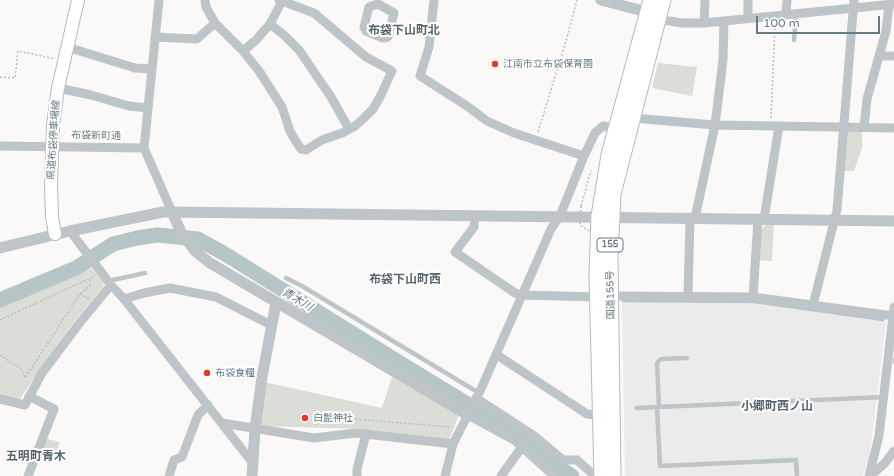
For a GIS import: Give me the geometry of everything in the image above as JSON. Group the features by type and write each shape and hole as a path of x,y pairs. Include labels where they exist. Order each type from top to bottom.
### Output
{"highway":[{"name":"国道155号","path":"602,476 601,416 604,296 610,258 605,217 609,155 652,10 663,0"},
{"name":"国道155号","path":"605,217 613,194 633,118 652,10"},
{"name":"国道155号","path":"604,296 613,476"}],"main road":[{"name":"県道布袋停車場線","path":"55,234 52,217 52,146 58,88 78,0"}],"street":[{"path":"158,0 144,148 180,230 192,248 210,263 276,303 514,440 554,476"},
{"path":"205,0 206,7 215,23 243,51 259,71 282,107 290,131 301,149 306,150 322,140 349,129 364,118 381,95 392,71 366,57 314,13 281,0 270,24 256,40 243,51"},
{"path":"434,0 429,47 420,76 467,106 487,121 514,133 584,156"},
{"path":"601,0 652,10 682,23 724,21 796,13 854,4 893,5 867,99 864,127"},
{"path":"704,23 705,0"},
{"path":"748,0 748,18"},
{"path":"786,14 787,0"},
{"path":"813,305 835,220 854,4"},
{"path":"688,296 692,218 715,125 723,60 724,21"},
{"path":"155,37 197,39 215,23"},
{"path":"270,24 299,50 331,96 349,129"},
{"path":"67,47 135,68 152,69"},
{"path":"879,56 894,56"},
{"path":"58,88 91,95 129,106 148,108"},
{"path":"633,118 715,125 894,128"},
{"path":"445,476 452,444 497,355 551,229 560,216 595,133 603,126 616,129"},
{"path":"753,296 761,219 775,126"},
{"name":"布袋新町通","path":"0,146 144,148"},
{"path":"0,248 55,234 163,212 894,221"},
{"path":"475,215 474,227 455,252 515,293 522,295 753,296 813,305 894,313 879,436 869,476"},
{"path":"70,231 109,283 124,299 252,462"},
{"path":"0,399 25,405 42,373 109,283"},
{"path":"124,299 170,288 216,297 271,325"},
{"path":"252,476 255,429 262,376 276,303"},
{"path":"497,355 587,414 601,416"},
{"path":"28,476 54,409 29,396"},
{"path":"477,397 533,435 563,460 577,460 594,476"},
{"path":"169,476 174,460 182,457 198,415 208,405"},
{"path":"222,422 255,429 314,438 356,433 452,444"},
{"path":"357,476 357,469 366,434"},
{"path":"501,476 522,447"},
{"path":"869,476 885,463 894,451"}],"lane":[{"path":"794,40 796,13"},
{"path":"109,283 145,273"},
{"path":"286,278 302,286 477,397"},
{"path":"688,358 661,359 657,363 660,466 796,460 797,476"},
{"path":"637,408 884,397"}],"path":[{"path":"535,140 566,41 577,0"},
{"path":"775,15 775,126"},
{"path":"0,77 15,78 18,51 64,61"},
{"path":"589,231 580,225 581,206 591,170"},
{"path":"88,255 102,244 127,235 159,229 180,230"},
{"path":"0,320 102,273"},
{"path":"0,355 21,369 25,378 80,294 90,286 90,278"},
{"path":"316,425 317,416 451,427"},
{"path":"371,424 372,420"}],"shaded area":[{"path":"658,63 697,67 692,96 652,88"},
{"path":"862,130 862,148 854,171 842,171 845,131"},
{"path":"765,225 774,225 772,261 758,260 761,231"},
{"path":"89,265 104,283 103,287 69,328 20,399 0,396 0,303"},
{"path":"622,302 754,303 883,321 886,323 869,460 862,476 625,476"},
{"path":"392,377 459,415 449,440 360,429 258,426 264,382 382,408"},
{"path":"44,438 60,442 54,460 39,456"}],"waterway":[{"name":"青木川","path":"0,300 76,268 113,244 157,235 198,239 225,254 528,441 558,467 572,476"},
{"path":"623,301 754,302 883,320"}],"place":[{"name":"江南市立布袋保育園","path":"495,64"},
{"name":"布袋食糧","path":"207,373"},
{"name":"白髭神社","path":"305,418"}],"district":[{"name":"布袋下山町北","path":"404,31"},
{"name":"布袋下山町西","path":"405,280"},
{"name":"小郷町西ノ山","path":"777,407"},
{"name":"五明町青木","path":"36,457"}]}
